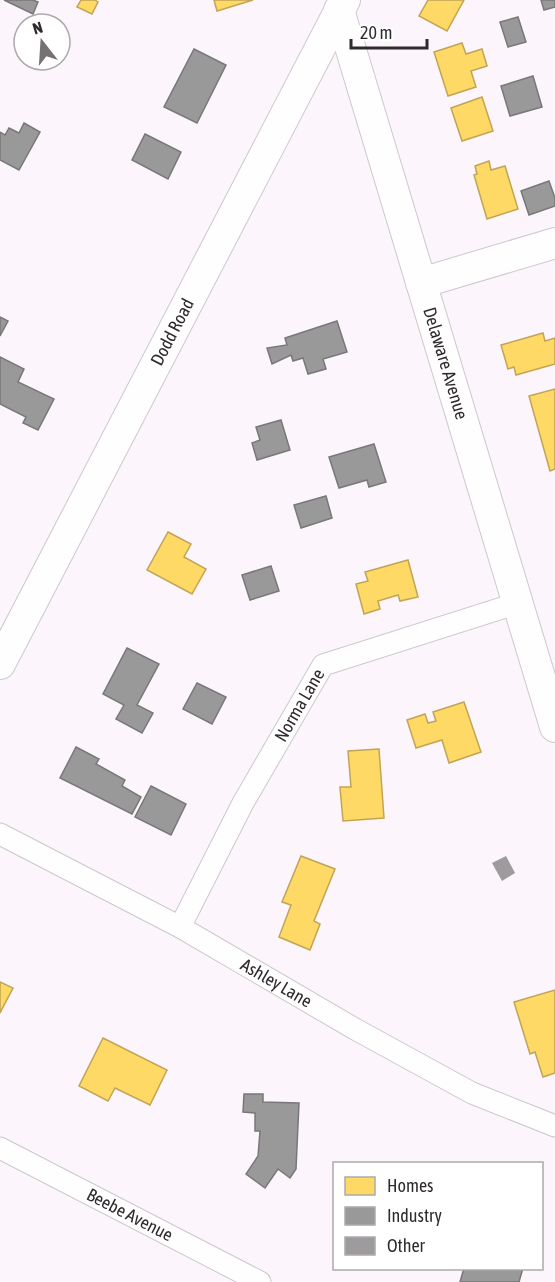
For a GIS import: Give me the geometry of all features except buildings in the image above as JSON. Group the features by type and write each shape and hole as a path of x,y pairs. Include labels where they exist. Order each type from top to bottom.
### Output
{"street":[{"name":"Delaware Avenue","path":"340,3 555,727"},
{"name":"Dodd Road","path":"0,664 340,3"},
{"path":"422,283 555,243"},
{"name":"Norma Lane","path":"180,927 243,804 323,665 518,603"},
{"name":"Ashley Lane","path":"0,834 180,927 355,1029 472,1093 555,1126"},
{"name":"Beebe Avenue","path":"0,1148 260,1282"}]}
